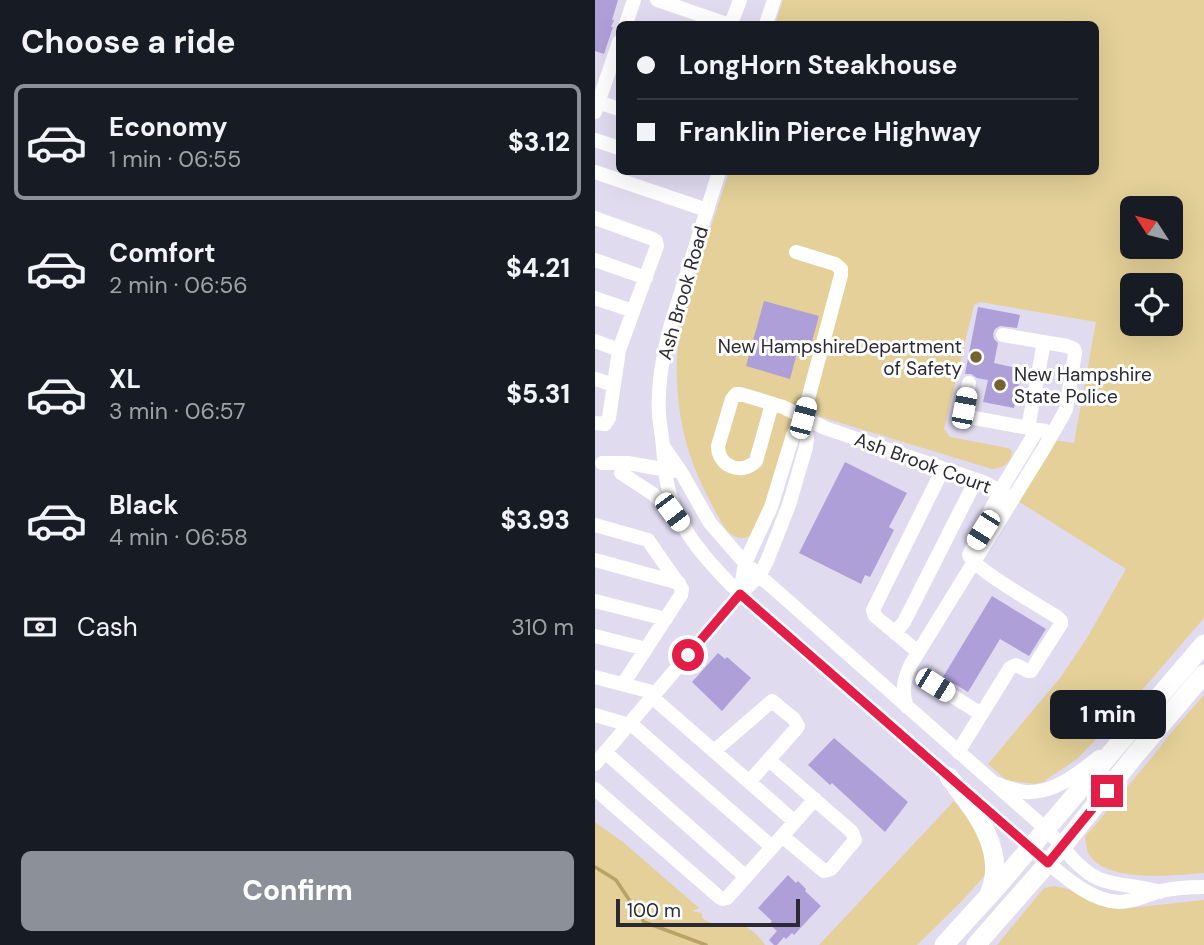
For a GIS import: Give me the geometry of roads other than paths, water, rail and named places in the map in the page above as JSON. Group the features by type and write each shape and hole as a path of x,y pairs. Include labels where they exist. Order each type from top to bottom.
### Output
{"highway":[{"path":"944,945 1204,644"},
{"path":"976,945 1062,847 1204,674"},
{"path":"949,778 987,834 995,868 995,881 989,896"}],"street":[{"path":"627,21 634,0"},
{"path":"657,0 720,21"},
{"path":"730,21 740,0"},
{"path":"767,21 771,1"},
{"path":"615,66 597,107 616,109"},
{"path":"595,140 616,147"},
{"path":"595,172 706,210"},
{"name":"Ash Brook Road","path":"718,175 679,295 664,350 659,385 666,484 686,530 740,594 1048,863 1076,884 1111,901 1121,902 1160,892"},
{"path":"595,218 656,241 656,251 619,350 607,422 604,425 595,423"},
{"path":"740,594 745,563 771,507 793,435 803,418 841,275 841,270 835,264 796,252"},
{"path":"595,260 646,278"},
{"path":"595,298 633,311"},
{"path":"1003,335 1071,347 1075,353 1064,413 1053,433 1007,495"},
{"path":"595,341 619,350"},
{"path":"1007,495 1033,429 1044,342"},
{"path":"595,379 614,385"},
{"path":"969,383 964,412 972,419 1053,433"},
{"name":"Ash Brook Court","path":"772,404 756,461 746,468 740,468 721,460 718,446 734,396 740,394 772,404 794,412 825,428 976,480 1007,495 974,562 919,652 904,682 903,691 908,708"},
{"path":"595,764 758,576 776,539 796,486 806,447 803,418"},
{"path":"663,445 711,523 745,563 1046,829 1073,860 1100,879 1160,892 1185,887 1204,887"},
{"path":"599,462 621,462 681,472"},
{"path":"599,462 639,479 666,484"},
{"path":"919,652 875,616 873,610 943,468"},
{"path":"621,473 660,500 686,530"},
{"path":"895,633 904,622 976,480"},
{"path":"595,525 648,540 683,589 683,593 623,684"},
{"path":"595,561 679,583"},
{"path":"958,752 1012,666 1028,671 1033,668 1061,624 1057,617 974,562"},
{"path":"595,601 666,619"},
{"path":"595,636 646,649"},
{"path":"595,677 654,695 713,751 795,822"},
{"path":"935,685 981,714"},
{"path":"713,751 772,701 794,719 798,726 749,782"},
{"path":"595,715 630,724 777,842 820,869 831,869 853,844 854,835 769,760"},
{"path":"993,783 1024,792 1042,791 1057,786 1076,775 1127,734"},
{"path":"605,752 746,877"},
{"path":"595,789 723,899 727,898 815,799"}],"waterway":[{"path":"595,867 616,880 644,922 706,945"}],"place":[{"name":"New HampshireDepartment of Safety","path":"976,357"},
{"name":"New Hampshire State Police","path":"1000,385"}]}
